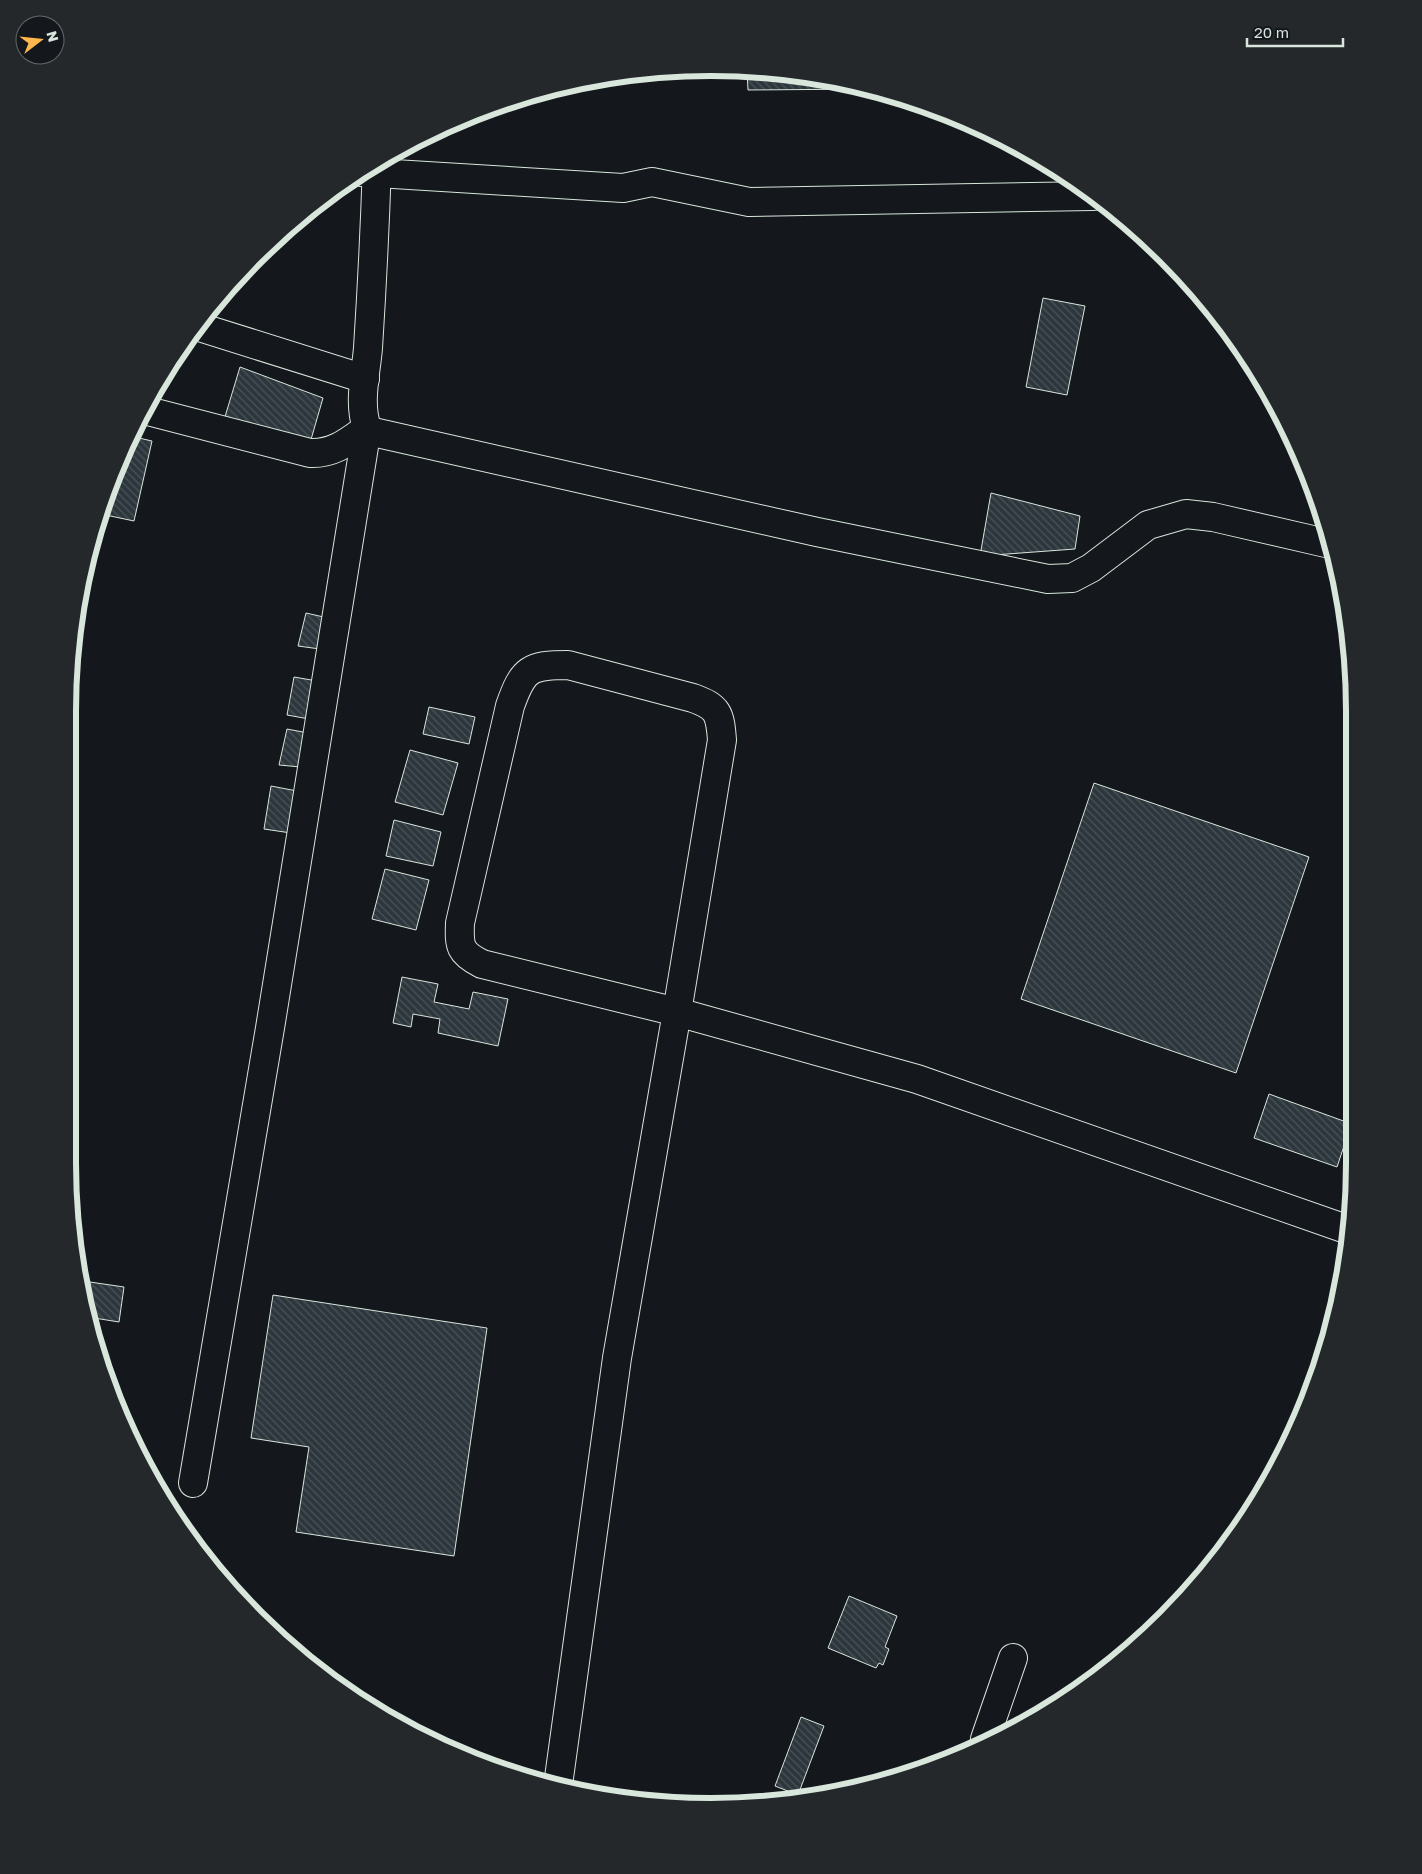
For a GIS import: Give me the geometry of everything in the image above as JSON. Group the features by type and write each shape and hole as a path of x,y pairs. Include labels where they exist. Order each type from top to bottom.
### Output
{"street":[{"path":"379,170 623,188 652,182 749,202 1082,196"},
{"path":"193,1484 269,1036 367,428 363,418 363,407 372,175"},
{"path":"204,329 365,379"},
{"path":"152,412 239,433 310,454 325,453 341,447 367,428"},
{"path":"367,428 383,435 817,532 1048,579 1072,578 1091,568 1148,525 1186,514 1212,517 1323,542"},
{"path":"559,1779 617,1358 677,1012 722,740 721,724 717,713 709,704 693,698 568,665 547,665 526,672 518,684 510,706 460,923 459,942 468,957 482,964 677,1012 917,1079 1342,1227"},
{"path":"987,1734 1013,1658"}],"building":[{"path":"747,78 794,82 840,89 748,90"},
{"path":"1043,298 1085,306 1067,395 1026,387"},
{"path":"240,367 323,398 310,443 224,420"},
{"path":"138,438 152,441 134,521 107,515"},
{"path":"991,493 1080,516 1075,549 980,556"},
{"path":"306,613 328,618 320,649 298,646"},
{"path":"294,677 317,681 309,719 287,715"},
{"path":"429,707 475,717 469,744 423,734"},
{"path":"287,729 308,733 301,767 279,765"},
{"path":"410,750 458,763 443,815 395,802"},
{"path":"1094,783 1309,857 1236,1073 1021,999"},
{"path":"271,786 297,791 291,833 264,829"},
{"path":"394,820 441,832 433,866 386,856"},
{"path":"385,869 429,880 416,930 372,919"},
{"path":"402,977 438,984 434,1002 469,1009 473,992 508,999 498,1046 438,1033 440,1019 413,1014 411,1027 393,1023"},
{"path":"1269,1094 1346,1122 1346,1140 1337,1167 1254,1138"},
{"path":"87,1282 124,1287 119,1322 96,1318"},
{"path":"273,1295 487,1328 454,1556 296,1532 309,1447 251,1438"},
{"path":"849,1596 897,1616 885,1647 889,1649 883,1665 879,1663 876,1668 828,1648"},
{"path":"801,1717 824,1726 799,1791 791,1792 775,1786"}]}
